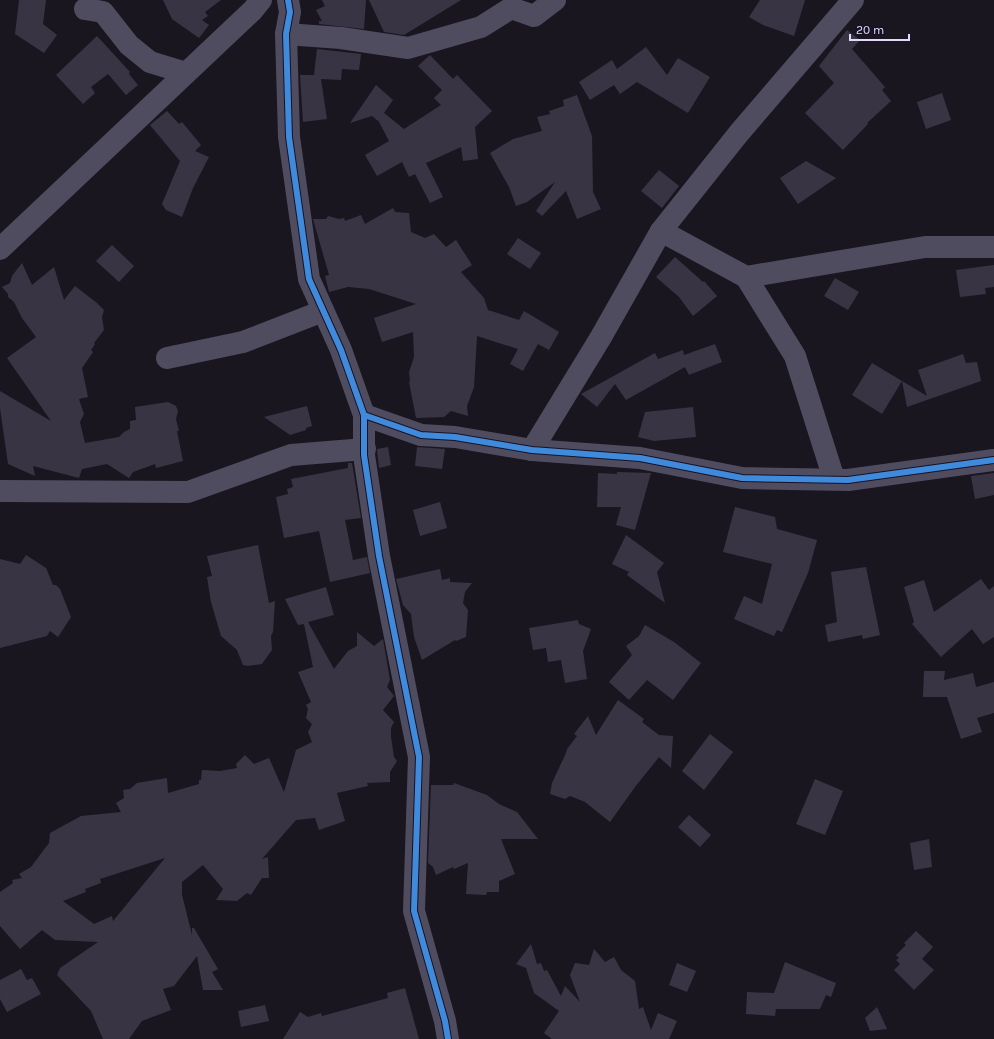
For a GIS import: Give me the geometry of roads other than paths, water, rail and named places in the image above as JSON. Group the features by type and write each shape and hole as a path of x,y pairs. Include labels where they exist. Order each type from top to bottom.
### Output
{"street":[{"path":"0,249 253,10 261,0"},
{"path":"288,0 290,12 286,34 289,137 309,279 341,350 364,415 366,449 364,455 379,556 419,757 414,911 445,1021 448,1039"},
{"path":"286,34 341,38 408,48 481,27 512,4 534,16 555,0"},
{"path":"532,450 602,337 660,232 739,133 853,0"},
{"path":"85,9 103,12 129,45 150,62 186,73"},
{"path":"660,232 746,277 795,356 834,480"},
{"path":"746,277 925,248 994,247"},
{"path":"167,358 243,342 323,311"},
{"path":"364,415 421,435 455,437 532,450 640,458 742,478 848,480 994,460"},
{"path":"0,491 188,492 291,454 366,449"}]}
